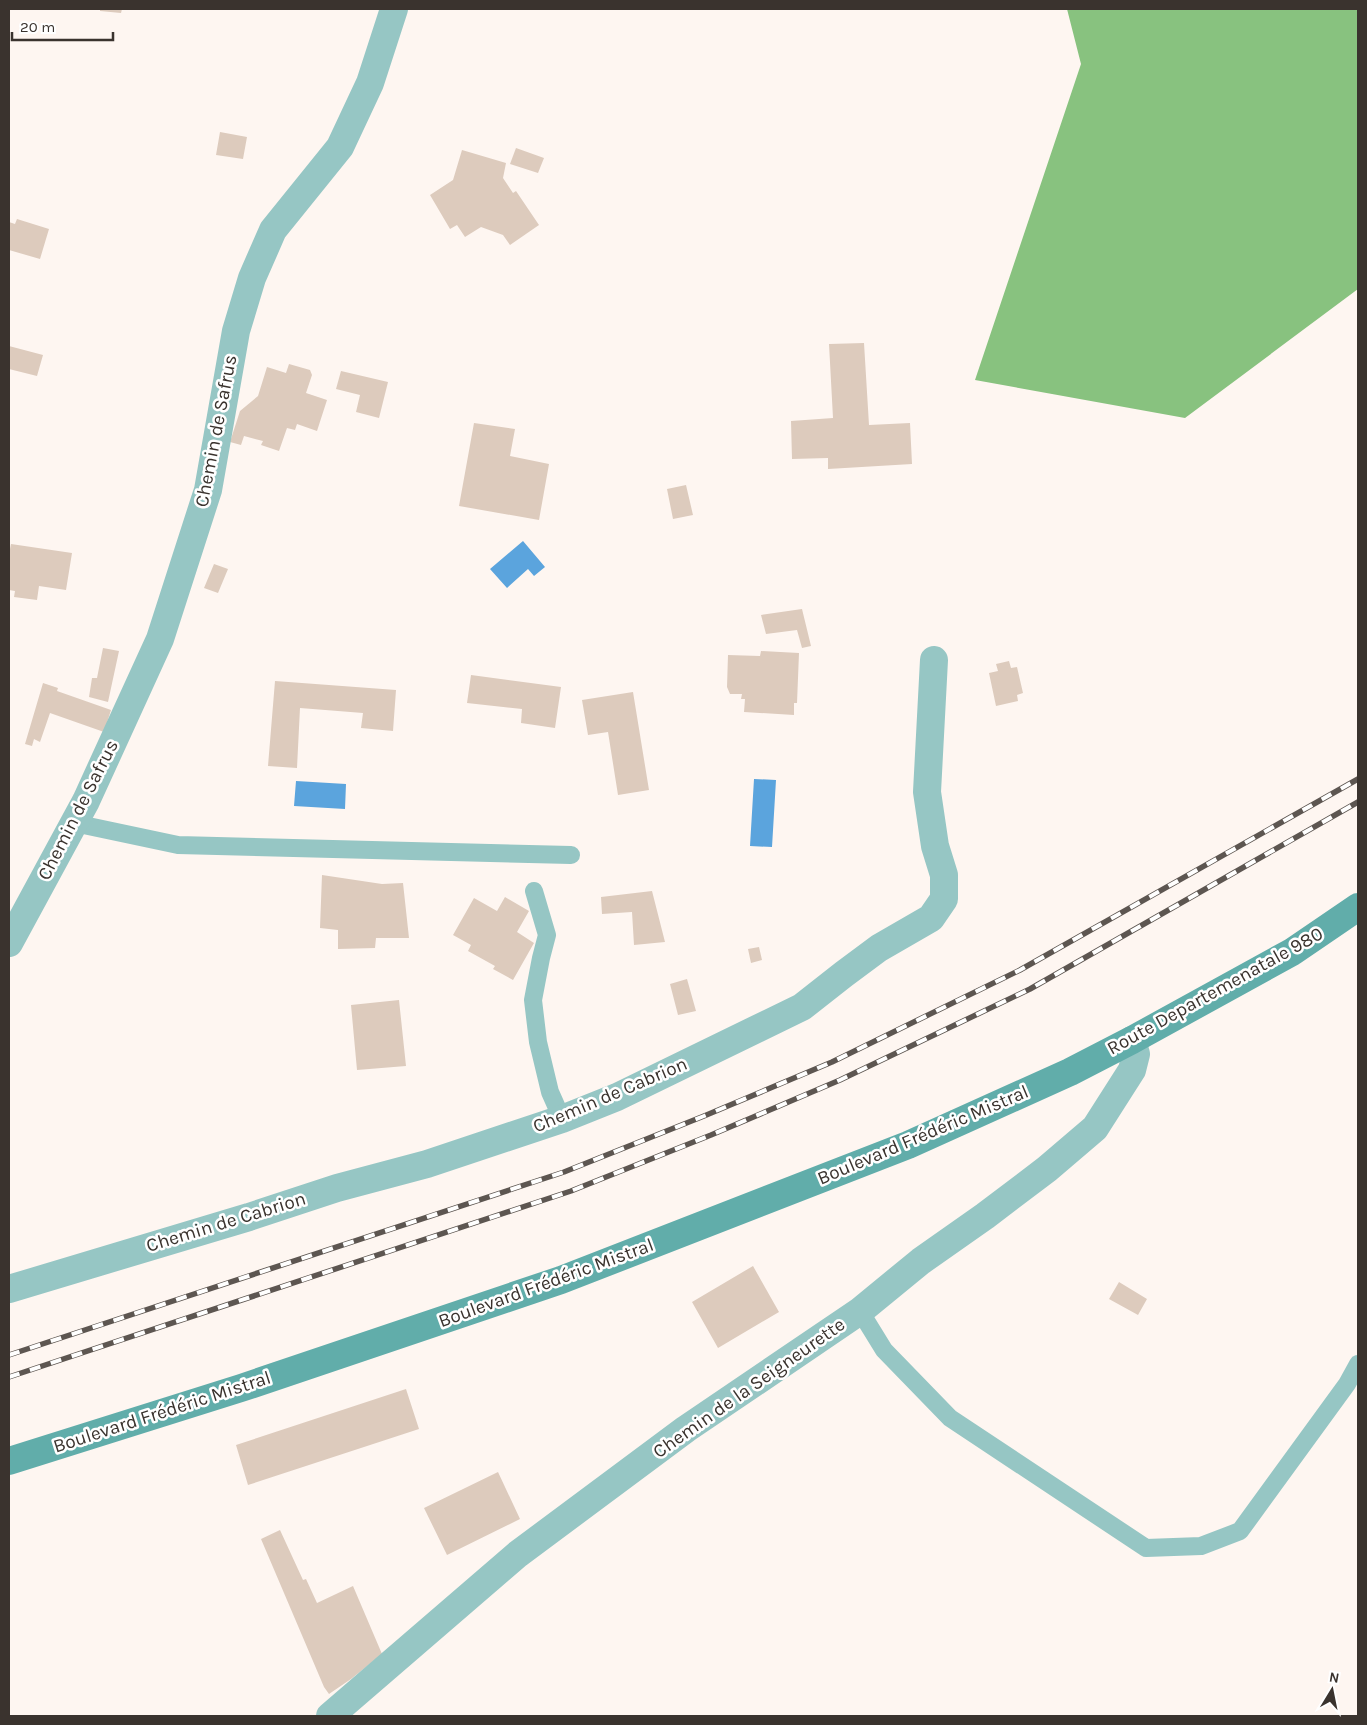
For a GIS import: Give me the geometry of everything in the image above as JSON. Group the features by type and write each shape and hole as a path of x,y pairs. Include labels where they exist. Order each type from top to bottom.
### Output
{"main road":[{"name":"Route Departemenatale 980","path":"1070,1072 1292,952 1358,908"},
{"name":"Boulevard Frédéric Mistral","path":"9,1461 241,1388 561,1280 908,1145 1070,1072"}],"street":[{"name":"Chemin de Safrus","path":"9,943 86,801 160,640 208,490 236,331 252,278 273,230 340,147 370,83 394,9"},
{"name":"Chemin de Cabrion","path":"9,1289 248,1217 337,1188 427,1164 562,1119 617,1097 802,1006 880,948 931,918 944,899 944,875 935,846 927,792 934,660"},
{"name":"Chemin de la Seigneurette","path":"330,1716 518,1554 686,1429 860,1311 920,1261 985,1216 1095,1128 1132,1070 1136,1054 1132,1040"}],"lane":[{"path":"74,823 178,845 571,855"},
{"path":"534,891 547,935 533,1000 538,1042 550,1092 562,1119"},
{"path":"860,1311 884,1350 950,1418 1146,1548 1201,1546 1240,1531 1347,1384 1358,1364"}],"green space":[{"path":"1067,9 1358,9 1358,289 1185,418 975,380 1081,64"}],"water":[{"path":"523,541 545,567 534,576 528,569 507,588 490,569"},
{"path":"754,779 776,780 772,847 750,846"},
{"path":"296,781 346,784 345,809 294,806"}],"building":[{"path":"100,9 122,9 121,13 100,11"},
{"path":"220,132 247,137 243,159 216,155"},
{"path":"516,148 544,158 538,173 510,164"},
{"path":"462,150 506,163 503,178 513,193 516,191 539,225 510,245 503,235 481,227 465,237 457,225 450,229 430,195 453,180"},
{"path":"17,219 49,229 40,259 9,250 9,222 15,224"},
{"path":"864,343 869,425 910,423 912,464 828,469 828,458 792,459 791,421 833,418 829,344"},
{"path":"9,346 43,355 37,376 9,369"},
{"path":"289,364 310,370 312,375 306,393 327,400 317,431 297,424 295,430 287,428 279,451 261,445 263,441 244,436 241,445 230,442 240,411 258,396 267,367 286,373"},
{"path":"341,371 388,382 379,418 356,412 360,395 336,389"},
{"path":"474,423 515,429 510,456 549,464 539,520 459,506"},
{"path":"686,485 693,515 673,519 667,489"},
{"path":"11,544 72,553 66,590 39,586 37,600 14,597 15,591 9,590 9,549"},
{"path":"214,564 228,569 218,593 204,588"},
{"path":"802,609 811,646 802,648 797,630 766,634 761,615"},
{"path":"103,648 119,651 108,702 89,697 92,678 97,678"},
{"path":"761,651 799,653 797,703 794,703 794,715 744,712 745,699 741,699 742,694 730,694 727,687 728,655 760,656"},
{"path":"1009,661 1011,668 1017,667 1023,693 1017,695 1018,701 996,706 989,673 998,671 996,664"},
{"path":"471,675 561,687 555,728 521,723 522,709 467,703"},
{"path":"275,681 396,690 393,731 361,728 363,713 300,708 297,768 268,766"},
{"path":"43,683 58,688 57,691 111,710 104,732 50,713 40,742 34,739 32,746 25,744"},
{"path":"633,692 649,790 618,795 608,732 588,735 582,700"},
{"path":"322,875 382,884 403,883 409,938 376,938 375,948 338,949 338,930 320,928"},
{"path":"652,891 665,942 634,945 632,912 602,914 601,897"},
{"path":"505,897 529,911 517,932 534,943 513,980 493,969 495,966 468,951 471,945 453,935 474,898 497,911"},
{"path":"759,947 762,960 751,963 748,949"},
{"path":"687,979 696,1011 678,1015 670,984"},
{"path":"399,1000 406,1066 357,1070 351,1005"},
{"path":"753,1266 779,1312 718,1348 692,1302"},
{"path":"1119,1282 1147,1299 1138,1315 1109,1299"},
{"path":"406,1389 419,1429 248,1485 236,1445"},
{"path":"498,1472 520,1519 447,1555 424,1508"},
{"path":"280,1530 303,1580 306,1579 317,1603 353,1586 382,1654 329,1694 324,1687 261,1539"}],"railway":[{"path":"9,1355 564,1172 832,1062 1020,970 1358,779"},
{"path":"9,1377 571,1191 711,1135 840,1080 1030,989 1358,802"}]}
